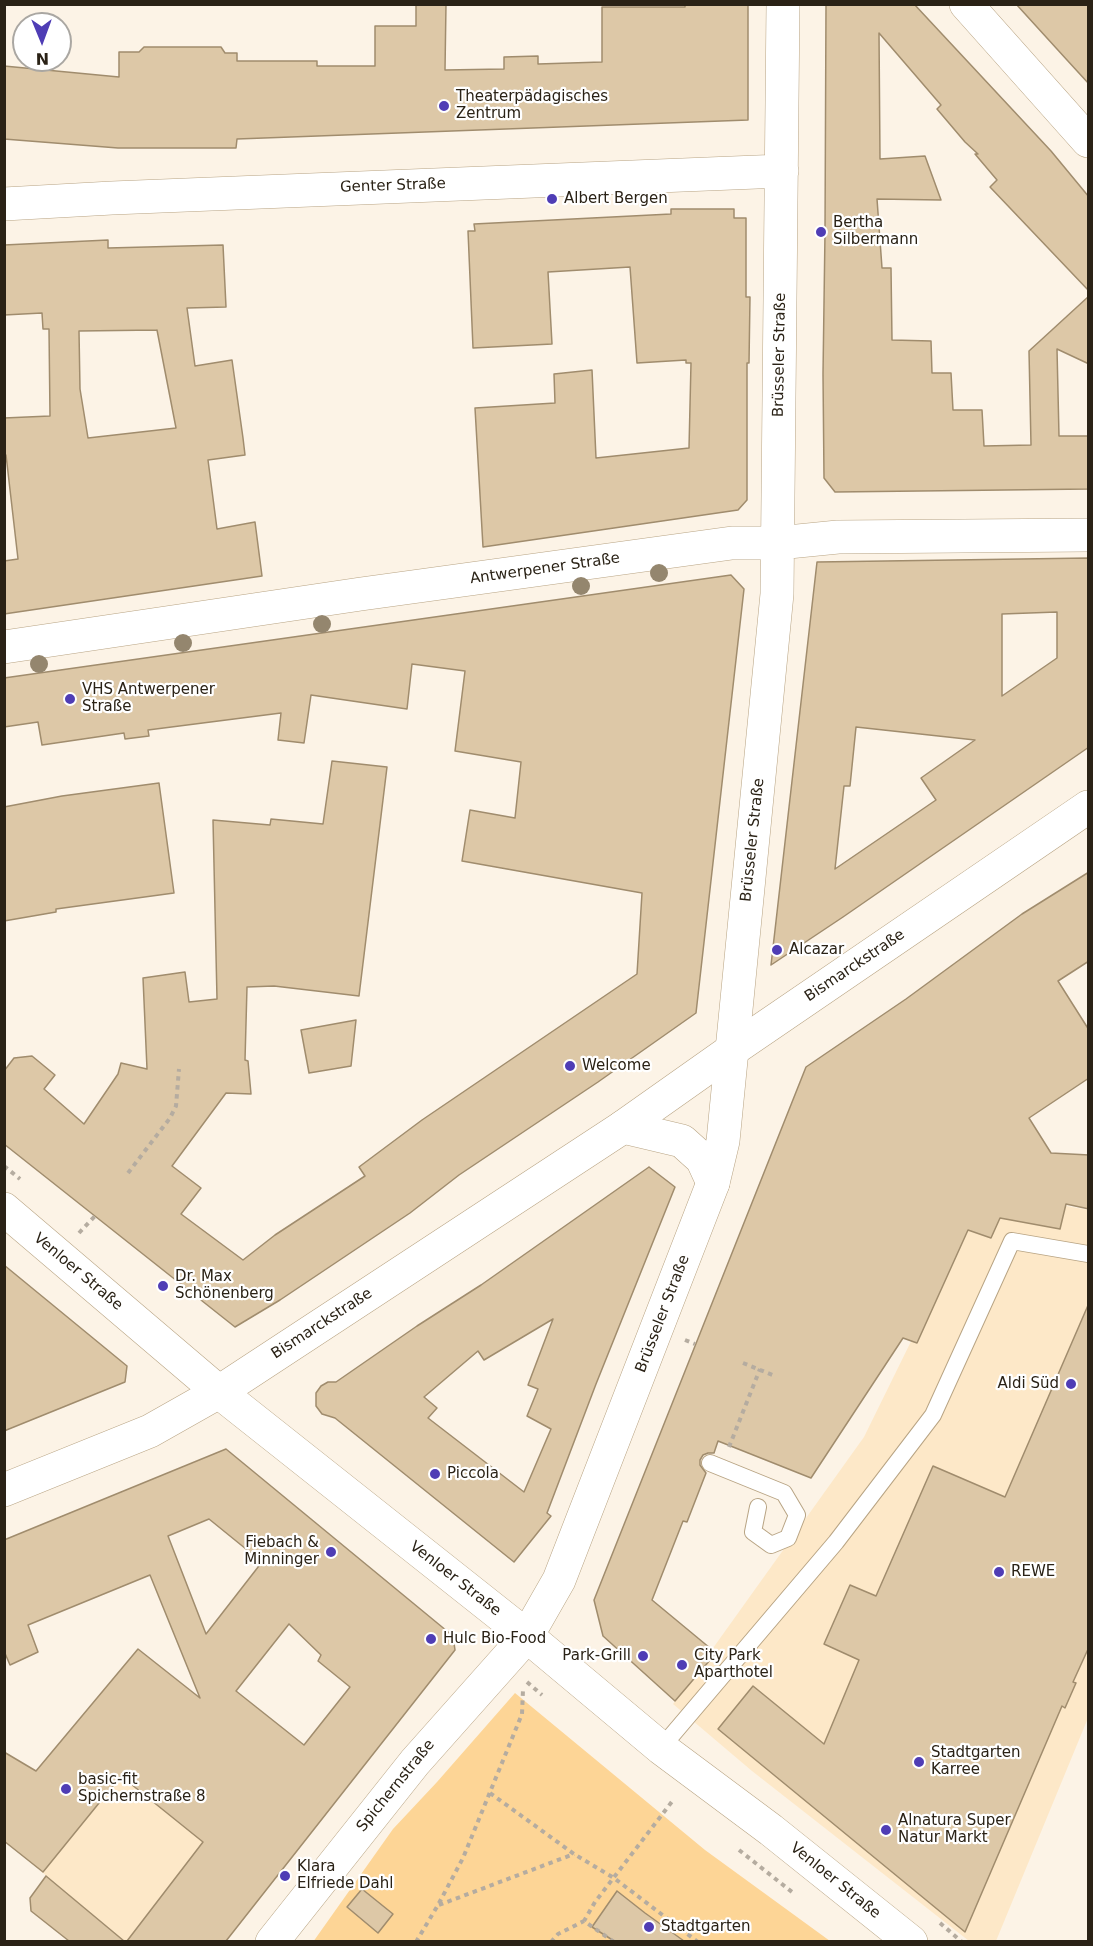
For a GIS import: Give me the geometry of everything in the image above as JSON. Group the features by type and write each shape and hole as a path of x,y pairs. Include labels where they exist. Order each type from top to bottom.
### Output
{"street":[{"name":"Brüsseler Straße","path":"527,1636 559,1580 713,1184 723,1141 777,594 783,4"},
{"path":"966,4 1089,141"},
{"name":"Genter Straße","path":"4,204 124,197 782,171"},
{"name":"Antwerpener Straße","path":"4,647 361,594 732,543 778,543 838,537 1089,535"},
{"name":"Bismarckstraße","path":"4,1490 150,1431 219,1392 622,1127 1089,807"},
{"path":"622,1127 682,1141 702,1159 713,1184"},
{"name":"Venloer Straße","path":"4,1209 219,1392 527,1636 661,1748 771,1830 910,1941"},
{"name":"Spichernstraße","path":"272,1941 415,1762 527,1636"}],"lane":[{"path":"661,1748 836,1542 933,1415 1012,1241 1089,1254"},
{"path":"716,1465 784,1493 797,1515 788,1538 771,1545 753,1532 758,1507"}],"path":[{"path":"128,1173 170,1118 176,1106 179,1070"},
{"path":"743,1363 776,1376"},
{"path":"716,1465 760,1370"},
{"path":"416,1941 463,1858 490,1793 522,1714 524,1680"},
{"path":"490,1793 574,1854 614,1878 698,1941"},
{"path":"551,1941 558,1934 584,1920 595,1902 674,1799"},
{"path":"438,1905 574,1854"},
{"path":"584,1920 614,1941"}],"shaded area":[{"path":"985,1191 1088,1210 1088,1718 996,1941 969,1941 752,1771 673,1704 864,1437"},
{"path":"138,1649 332,1807 226,1942 124,1941 5,1841 4,1809"},
{"name":"Stadtgarten","path":"515,1693 705,1850 830,1941 683,1941 645,1913 622,1941 313,1942 393,1829"}],"building":[{"path":"416,4 446,4 445,70 504,69 504,57 538,56 538,64 602,62 602,7 748,4 748,120 237,139 236,148 118,148 4,139 4,66 12,67 12,72 67,72 119,77 119,52 139,52 144,47 221,47 225,53 237,53 237,61 317,61 317,66 375,66 375,26 416,26"},
{"path":"826,4 914,4 1051,151 1089,197 1089,291 990,187 997,180 975,154 978,154 937,109 941,105 879,33 880,159 925,156 941,200 877,199 882,268 891,268 892,340 931,341 932,373 951,373 953,410 982,410 984,446 1031,445 1029,351 1089,296 1089,364 1057,349 1059,436 1089,436 1089,489 835,492 824,478"},
{"path":"1016,4 1089,4 1089,84 1067,60"},
{"path":"671,209 734,209 734,218 746,218 746,297 750,297 749,363 747,363 747,500 738,510 483,547 475,408 555,403 554,374 592,370 596,458 689,448 691,363 686,363 686,360 637,363 630,267 548,272 552,344 473,348 468,231 475,231 474,224 671,214"},
{"path":"108,240 108,248 223,245 226,307 187,308 195,366 232,360 243,438 245,455 208,460 217,529 255,522 262,576 4,614 4,561 18,559 6,455 4,456 4,418 50,416 49,329 43,329 42,313 4,315 4,245","holes":["157,330 176,428 88,438 80,389 79,331"]},
{"path":"1089,558 1089,747 771,965 817,562","holes":["1057,612 1057,658 1002,696 1002,614","856,727 975,740 921,778 936,800 835,869 844,786 850,786"]},
{"path":"731,575 744,589 696,1013 459,1175 410,1213 280,1300 235,1327 4,1144 4,1071 14,1058 32,1056 55,1075 44,1089 84,1124 118,1074 121,1063 147,1069 143,978 185,972 189,1002 217,999 213,820 270,825 271,819 323,824 332,761 387,767 359,996 274,986 247,987 245,1060 248,1061 251,1094 226,1093 172,1166 201,1188 181,1214 243,1260 275,1235 365,1176 359,1167 422,1120 637,974 642,893 462,861 470,810 515,818 521,762 455,751 465,671 412,664 407,709 311,695 304,743 278,740 281,713 148,730 149,736 125,739 124,733 42,745 38,722 4,727 4,678"},
{"path":"159,783 174,893 56,909 56,912 4,921 4,807 62,796"},
{"path":"1089,872 1089,961 1058,981 1089,1030 1089,1078 1029,1118 1051,1153 1089,1155 1089,1209 1066,1204 1060,1229 1000,1218 991,1238 968,1230 917,1343 903,1338 811,1478 718,1441 714,1453 703,1455 700,1465 706,1473 687,1522 683,1521 652,1600 716,1653 675,1701 603,1636 594,1600 806,1067 906,999 1022,914"},
{"path":"356,1020 351,1066 309,1073 301,1030"},
{"path":"649,1167 675,1187 547,1513 551,1516 514,1562 335,1418 322,1414 316,1406 316,1393 321,1386 328,1382 336,1382 481,1285","holes":["553,1319 528,1385 538,1389 527,1416 551,1429 524,1492 428,1418 437,1408 424,1397 478,1351 484,1360"]},
{"path":"4,1265 127,1366 125,1382 4,1431"},
{"path":"1089,1303 1089,1647 1073,1682 1076,1683 1065,1708 1062,1706 965,1932 718,1729 753,1686 824,1744 859,1660 824,1644 850,1585 876,1596 933,1466 1005,1497"},
{"path":"226,1449 453,1636 455,1650 226,1941 127,1941 203,1842 121,1776 43,1872 4,1841 4,1752 36,1771 138,1649 200,1698 150,1575 28,1625 38,1652 10,1665 4,1651 4,1540","holes":["209,1519 262,1562 206,1634 168,1536","289,1624 321,1655 318,1661 350,1687 304,1745 236,1691"]},
{"path":"46,1876 124,1941 69,1941 31,1911 30,1898"},
{"path":"362,1889 393,1914 378,1933 347,1907"},
{"path":"617,1891 684,1941 614,1941 592,1927"}],"place":[{"name":"Theaterpädagisches Zentrum","path":"444,106"},
{"name":"Albert Bergen","path":"552,199"},
{"name":"Bertha Silbermann","path":"821,232"},
{"name":"VHS Antwerpener Straße","path":"70,699"},
{"name":"Alcazar","path":"777,950"},
{"name":"Welcome","path":"570,1066"},
{"name":"Dr. Max Schönenberg","path":"163,1286"},
{"name":"Aldi Süd","path":"1071,1384"},
{"name":"Piccola","path":"435,1474"},
{"name":"Fiebach & Minninger","path":"331,1552"},
{"name":"REWE","path":"999,1572"},
{"name":"Hulc Bio-Food","path":"431,1639"},
{"name":"Park-Grill","path":"643,1656"},
{"name":"City Park Aparthotel","path":"682,1665"},
{"name":"Stadtgarten Karree","path":"919,1762"},
{"name":"basic-fit Spichernstraße 8","path":"66,1789"},
{"name":"Alnatura Super Natur Markt","path":"886,1830"},
{"name":"Klara Elfriede Dahl","path":"285,1876"},
{"name":"Stadtgarten","path":"649,1927"}]}
